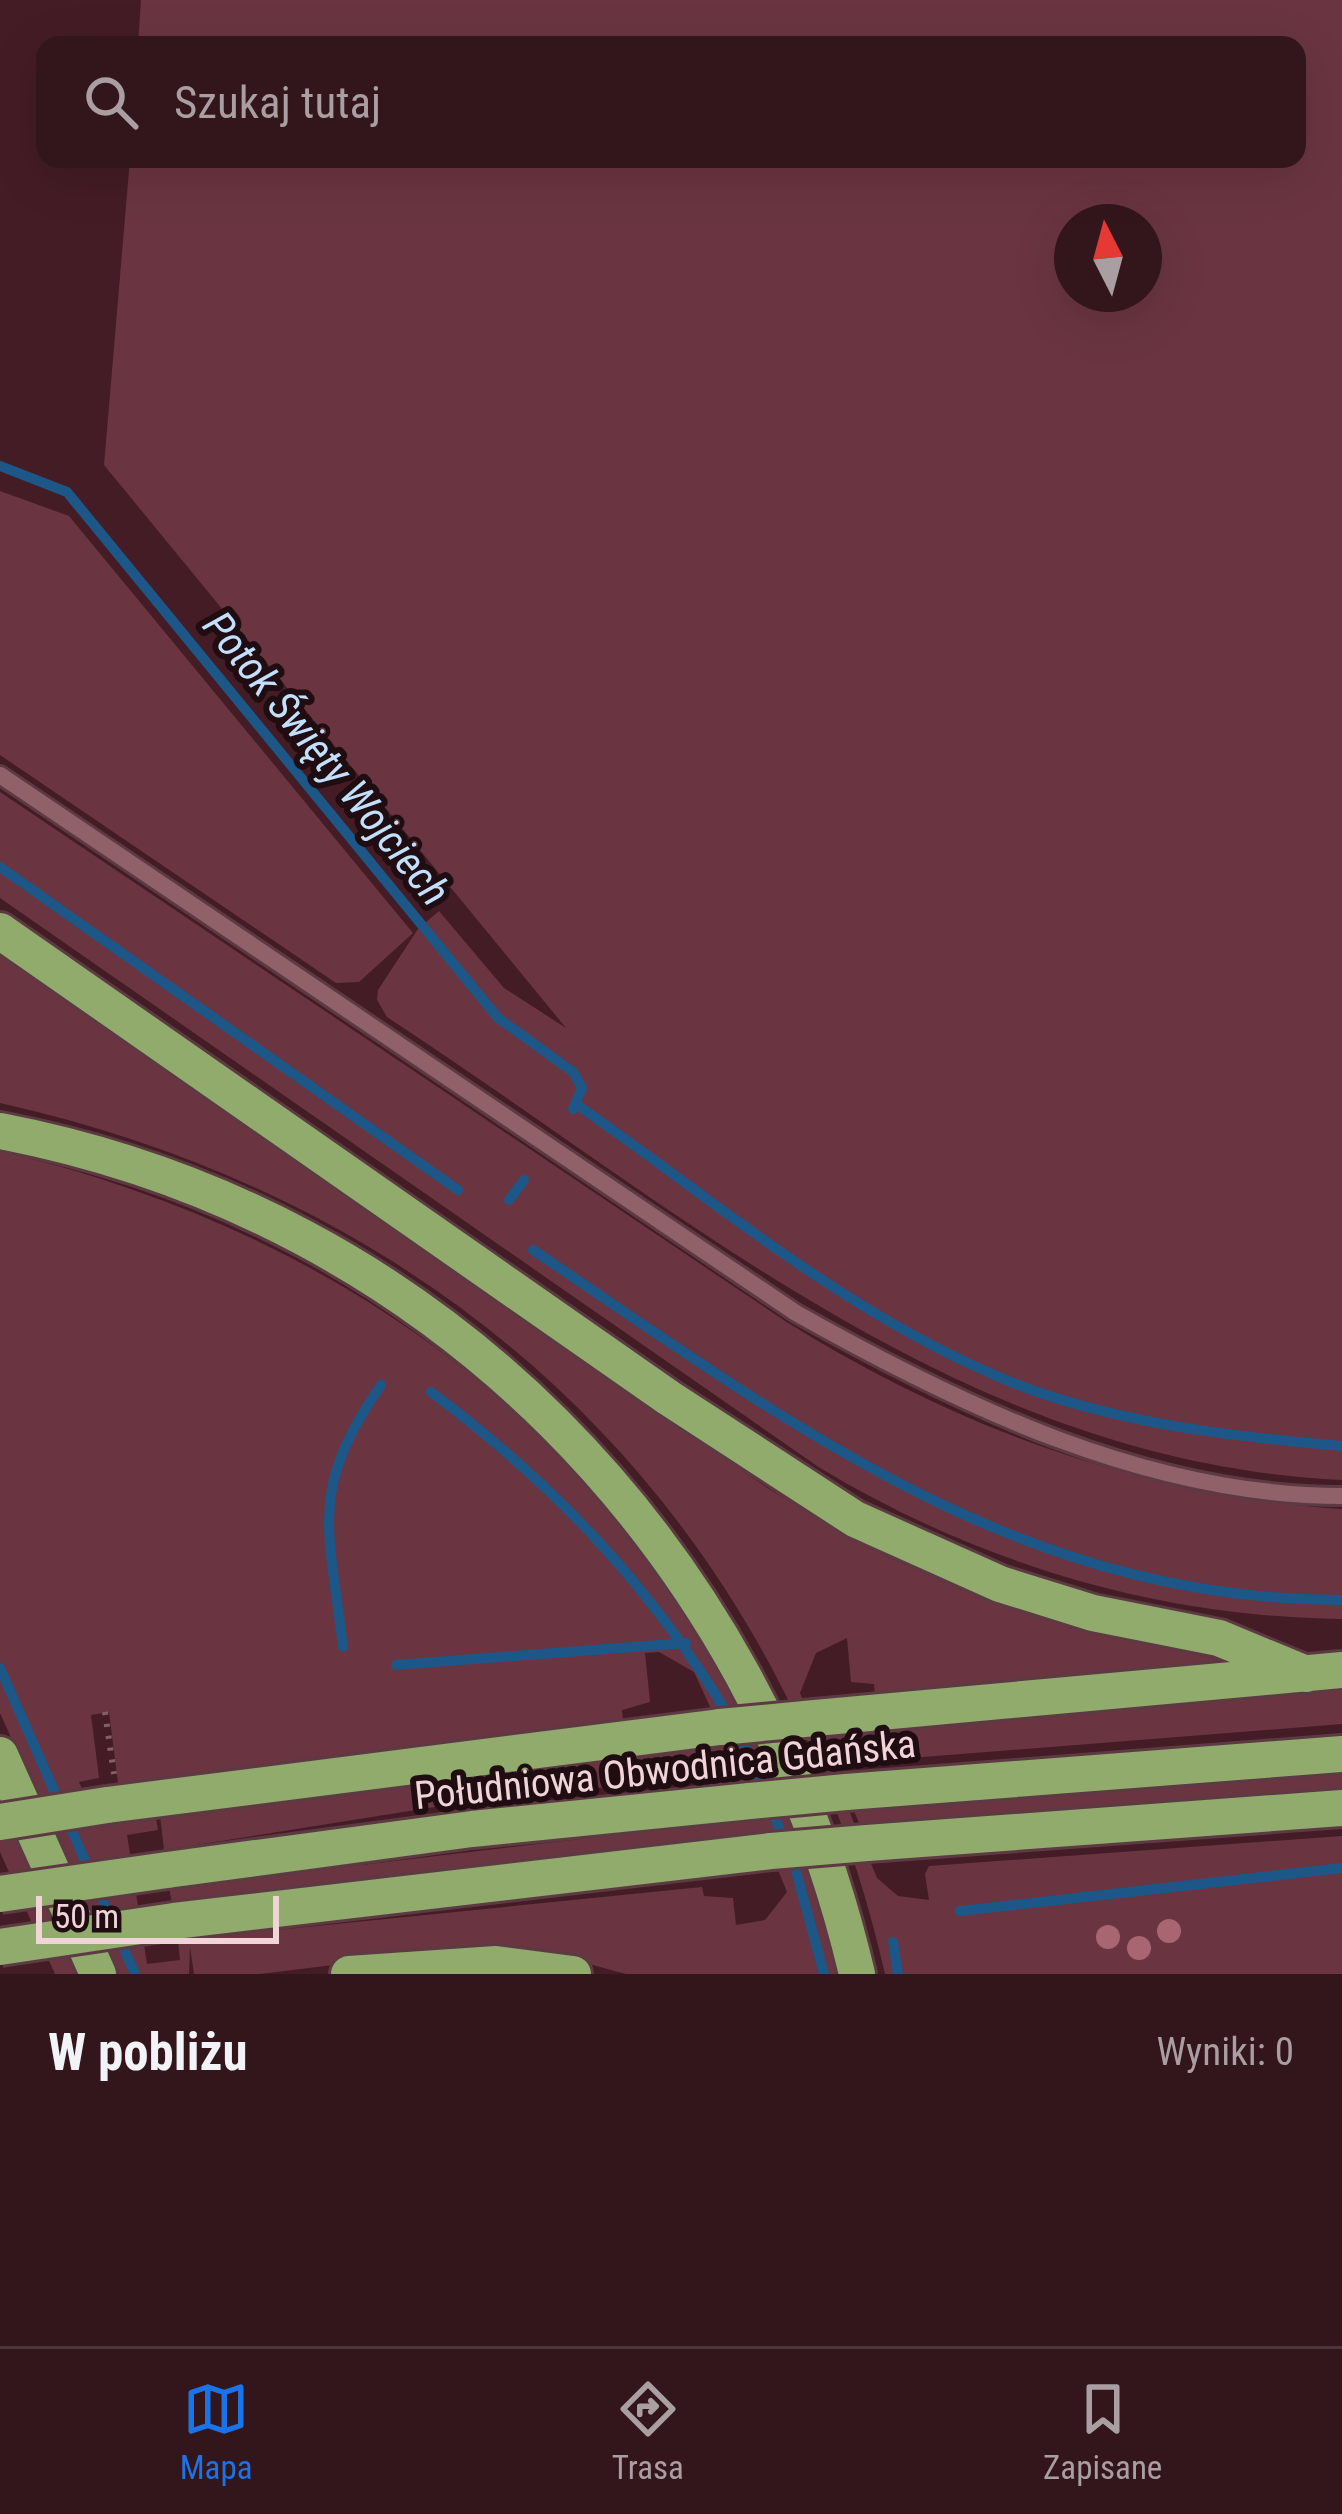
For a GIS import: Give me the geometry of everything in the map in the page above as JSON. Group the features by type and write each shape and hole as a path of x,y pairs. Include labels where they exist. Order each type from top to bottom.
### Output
{"highway":[{"path":"0,931 669,1398 856,1519 1000,1584 1093,1613 1219,1638 1324,1672"},
{"path":"0,1131 160,1174 293,1232 404,1298 474,1350 558,1425 658,1540 746,1674 816,1828 856,1974"},
{"path":"0,1822 110,1791 720,1727 1324,1672"},
{"name":"Południowa Obwodnica Gdańska","path":"0,1894 472,1829 846,1792 1342,1754"},
{"path":"0,1755 98,1974"},
{"path":"15,1974 0,1944 771,1851 1342,1808"},
{"path":"349,1974 496,1964 573,1974"}],"lane":[{"path":"0,775 796,1313 899,1371 1069,1445 1188,1476 1342,1496"}],"path":[{"path":"105,1712 110,1791"}],"shaded area":[{"path":"141,0 1342,0 1342,1480 1205,1463 1076,1428 953,1378 836,1316 722,1245 387,1017 377,1000 378,990 418,929 439,911 504,988 566,1028 104,465 129,168 1306,168 1306,36 139,36"},
{"path":"0,491 69,516 413,933 359,982 336,983 0,755"},
{"path":"0,792 785,1321 850,1359 983,1424 1122,1472 1193,1489 1342,1509 1342,1619 1205,1608 1071,1578 942,1531 820,1468 0,898"},
{"path":"0,954 766,1487 864,1546 979,1597 1094,1633 1218,1659 1215,1667 875,1694 874,1684 851,1682 847,1638 816,1653 800,1693 877,1878 898,1896 929,1900 925,1874 929,1866 1342,1836 1342,1974 885,1974 836,1809 767,1659 679,1524 574,1405 453,1302 316,1218 165,1151 0,1103"},
{"path":"0,1151 154,1197 297,1261 426,1341 542,1437 642,1549 725,1676 791,1818 837,1974 626,1974 567,1958 406,1956 260,1974 194,1974 190,1947 189,1974 117,1974 0,1713","holes":["659,1652 694,1672 724,1737 159,1806 164,1850 466,1802 738,1773 756,1818 169,1888 172,1903 763,1834 787,1892 765,1920 736,1925 733,1898 704,1896 702,1887 178,1940 180,1960 147,1964 127,1835 158,1830 155,1814 97,1822 79,1782 99,1778 91,1715 109,1712 118,1783 623,1719 622,1710 650,1702 645,1653"]},
{"path":"1342,1688 1342,1724 835,1764 820,1729"},
{"path":"1342,1771 1342,1790 860,1825 853,1809"},
{"path":"0,1802 77,1974 55,1974 0,1852"}],"waterway":[{"name":"Potok Święty Wojciech","path":"0,466 67,492 498,1018 573,1072 582,1088 573,1109"},
{"path":"0,867 458,1190"},
{"path":"576,1104 794,1261 967,1363 1029,1389 1105,1412 1223,1434 1342,1446"},
{"name":"Potok Święty Wojciech","path":"509,1200 524,1180"},
{"path":"533,1250 816,1436 912,1490 1011,1535 1114,1570 1224,1592 1342,1600"},
{"name":"Potok Święty Wojciech","path":"343,1647 330,1539 333,1483 342,1454 381,1385"},
{"path":"431,1392 518,1463 597,1540 667,1624 730,1718"},
{"path":"396,1665 686,1643"},
{"path":"0,1668 135,1974"},
{"path":"740,1734 795,1867 824,1974"},
{"path":"960,1911 1342,1868"},
{"path":"893,1942 898,1974"}]}
